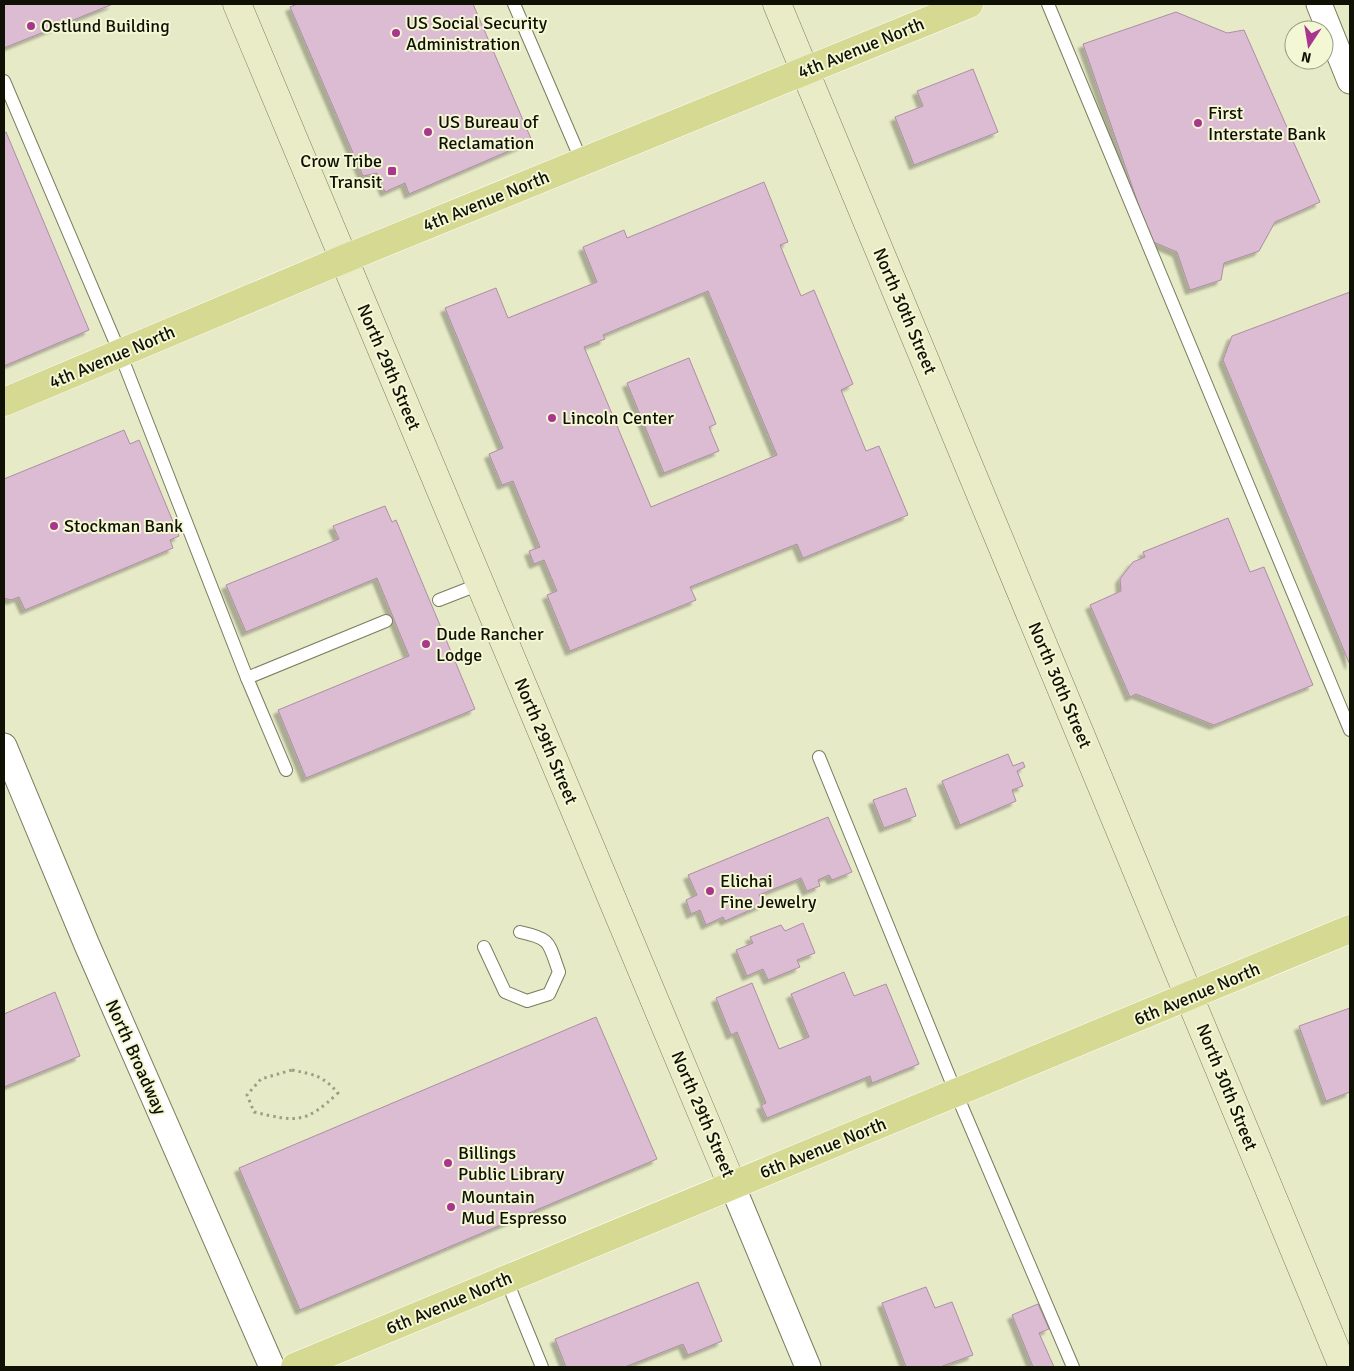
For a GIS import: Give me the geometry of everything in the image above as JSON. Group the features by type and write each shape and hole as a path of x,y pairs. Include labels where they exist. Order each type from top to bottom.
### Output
{"main road":[{"name":"4th Avenue North","path":"4,402 344,259 969,4"},
{"name":"6th Avenue North","path":"295,1367 1350,930"}],"street":[{"name":"North 29th Street","path":"237,4 808,1367"},
{"name":"North 30th Street","path":"778,4 1343,1367"},
{"path":"1319,4 1350,81"},
{"name":"North Broadway","path":"4,746 91,954 272,1367"}],"lane":[{"path":"514,4 582,162"},
{"path":"1048,4 1350,730"},
{"path":"4,81 120,353 247,678 286,770"},
{"path":"439,600 480,584"},
{"path":"247,678 386,621"},
{"path":"819,757 956,1093 1073,1367"},
{"path":"484,947 506,992 527,1001 549,994 559,972 548,942 541,937 520,932"},
{"path":"506,1280 542,1367"}],"path":[{"path":"288,1071 304,1072 327,1080 338,1093 315,1114 296,1119 254,1112 246,1095 261,1079 288,1071"}],"building":[{"name":"Ostlund Building","path":"4,4 113,4 4,48"},
{"path":"297,4 473,4 532,141 409,194 405,183 385,192 377,173 363,176 290,7"},
{"name":"First Interstate Bank","path":"1176,12 1227,33 1244,30 1320,202 1275,222 1259,251 1224,263 1221,280 1190,290 1177,252 1151,241 1083,44"},
{"path":"973,69 998,132 914,165 895,117 923,106 917,91"},
{"path":"6,132 89,330 4,366 4,133"},
{"name":"Lincoln Center","path":"764,182 788,242 780,245 801,296 814,290 853,384 841,390 866,451 879,446 908,515 803,558 797,544 690,587 696,600 570,651 547,595 557,591 544,560 534,564 529,551 540,547 513,481 502,485 489,454 503,448 445,308 496,288 508,318 597,282 583,247 624,230 627,238","holes":["708,291 777,455 651,507 584,347 605,339 603,335"]},
{"path":"1350,292 1350,665 1223,360 1232,336"},
{"path":"689,358 716,424 709,427 719,451 664,473 627,383"},
{"path":"124,430 130,444 139,440 179,536 170,540 173,548 25,610 19,597 11,600 4,598 4,479"},
{"name":"Dude Rancher Lodge","path":"385,506 392,522 396,520 475,709 306,778 278,710 409,656 377,578 246,632 226,585 339,539 333,526"},
{"path":"1228,518 1250,572 1264,567 1313,685 1214,725 1136,694 1130,697 1090,605 1121,591 1120,579 1133,562 1145,557 1143,552"},
{"path":"1008,754 1013,766 1023,762 1025,767 1017,771 1023,786 1012,790 1016,801 960,825 942,781"},
{"path":"906,788 916,816 884,828 873,800"},
{"path":"828,817 852,872 832,880 829,875 818,880 820,886 807,891 801,878 759,895 764,904 725,921 723,917 706,925 700,910 691,914 686,900 697,895 688,875"},
{"path":"803,923 815,953 797,960 800,967 768,980 763,969 747,976 736,950 753,943 750,937 781,925 785,931"},
{"path":"844,972 854,996 886,984 919,1064 872,1083 870,1076 767,1118 761,1105 766,1103 737,1032 731,1035 716,998 752,983 779,1049 809,1037 791,994"},
{"path":"55,992 80,1056 4,1087 4,1014"},
{"path":"1350,1008 1350,1092 1326,1101 1299,1026"},
{"name":"Billings Public Library","path":"596,1017 657,1159 300,1310 239,1168"},
{"path":"698,1282 722,1341 688,1355 683,1344 625,1367 566,1367 555,1339"},
{"path":"926,1287 935,1308 952,1302 973,1355 940,1367 906,1367 882,1303"},
{"path":"1038,1304 1049,1329 1039,1333 1054,1367 1033,1367 1012,1315"}],"place":[{"name":"Ostlund Building","path":"31,26"},
{"name":"US Social Security Administration","path":"396,33"},
{"name":"First Interstate Bank","path":"1198,123"},
{"name":"US Bureau of Reclamation","path":"428,132"},
{"name":"Crow Tribe Transit","path":"392,171"},
{"name":"Lincoln Center","path":"552,418"},
{"name":"Stockman Bank","path":"54,526"},
{"name":"Dude Rancher Lodge","path":"426,644"},
{"name":"Elichai Fine Jewelry","path":"710,891"},
{"name":"Billings Public Library","path":"448,1163"},
{"name":"Mountain Mud Espresso","path":"451,1207"}]}
